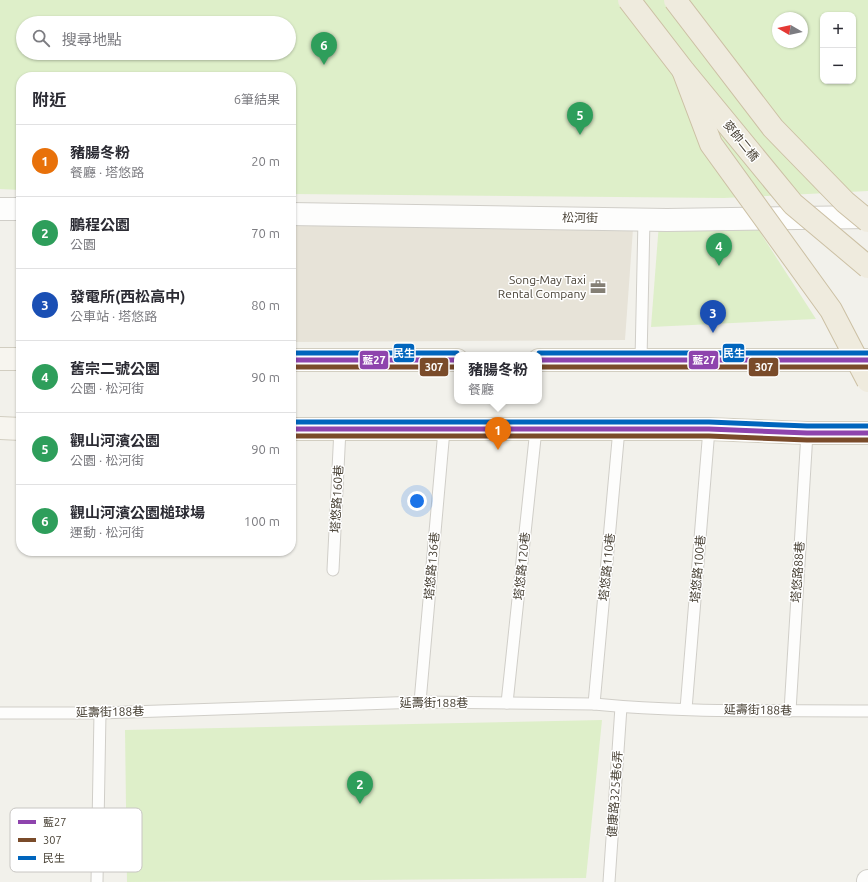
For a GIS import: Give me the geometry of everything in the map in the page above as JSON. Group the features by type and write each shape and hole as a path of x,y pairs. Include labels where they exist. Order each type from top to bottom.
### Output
{"highway":[{"name":"麥帥二橋","path":"629,0 683,70 793,204 868,268"},
{"path":"675,0 773,128 845,202 868,220"},
{"path":"683,70 711,144 831,310 868,381"}],"main road":[{"path":"0,359 16,359"},
{"path":"296,360 454,360"},
{"path":"542,360 868,360"},
{"path":"0,428 16,429"},
{"path":"296,429 709,429 807,433 868,433"}],"street":[{"path":"0,209 16,209"},
{"name":"松河街","path":"296,214 667,220 868,217"}],"lane":[{"path":"641,360 644,219"},
{"name":"塔悠路160巷","path":"333,570 340,429"},
{"name":"塔悠路120巷","path":"507,703 536,429"},
{"name":"塔悠路110巷","path":"594,704 620,429"},
{"name":"塔悠路100巷","path":"686,709 709,429"},
{"name":"塔悠路136巷","path":"420,702 444,430"},
{"name":"塔悠路88巷","path":"790,711 807,433"},
{"name":"延壽街188巷","path":"0,713 100,713 420,702 594,704 686,709 868,711"},
{"name":"健康路325巷6弄","path":"609,882 621,706"},
{"path":"98,808 100,713"},
{"path":"97,872 97,882"}],"shaded area":[{"path":"296,215 634,215 625,340 296,342"}],"green space":[{"path":"0,0 868,0 868,191 724,198 296,194 296,72 16,72 16,190 0,189"},
{"path":"660,210 747,212 816,319 651,327"},
{"path":"602,720 586,878 127,882 127,872 142,872 142,808 126,808 125,730"}],"transit line":[{"name":"民生","path":"296,353 454,353"},
{"name":"民生","path":"542,353 868,353"},
{"name":"藍27","path":"296,360 454,360"},
{"name":"藍27","path":"542,360 868,360"},
{"name":"307","path":"296,367 454,367"},
{"name":"307","path":"542,367 868,367"},
{"name":"民生","path":"296,422 709,422 807,426 868,426"},
{"name":"藍27","path":"296,429 709,429 807,433 868,433"},
{"name":"307","path":"296,436 709,436 807,440 868,440"}],"place":[{"name":"觀山河濱公園槌球場","path":"324,65"},
{"name":"觀山河濱公園","path":"580,135"},
{"name":"舊宗二號公園","path":"719,266"},
{"name":"Song-May Taxi Rental Company","path":"598,287"},
{"name":"發電所(西松高中)","path":"713,333"},
{"name":"豬腸冬粉","path":"498,450"},
{"name":"鵬程公園","path":"360,804"}]}
